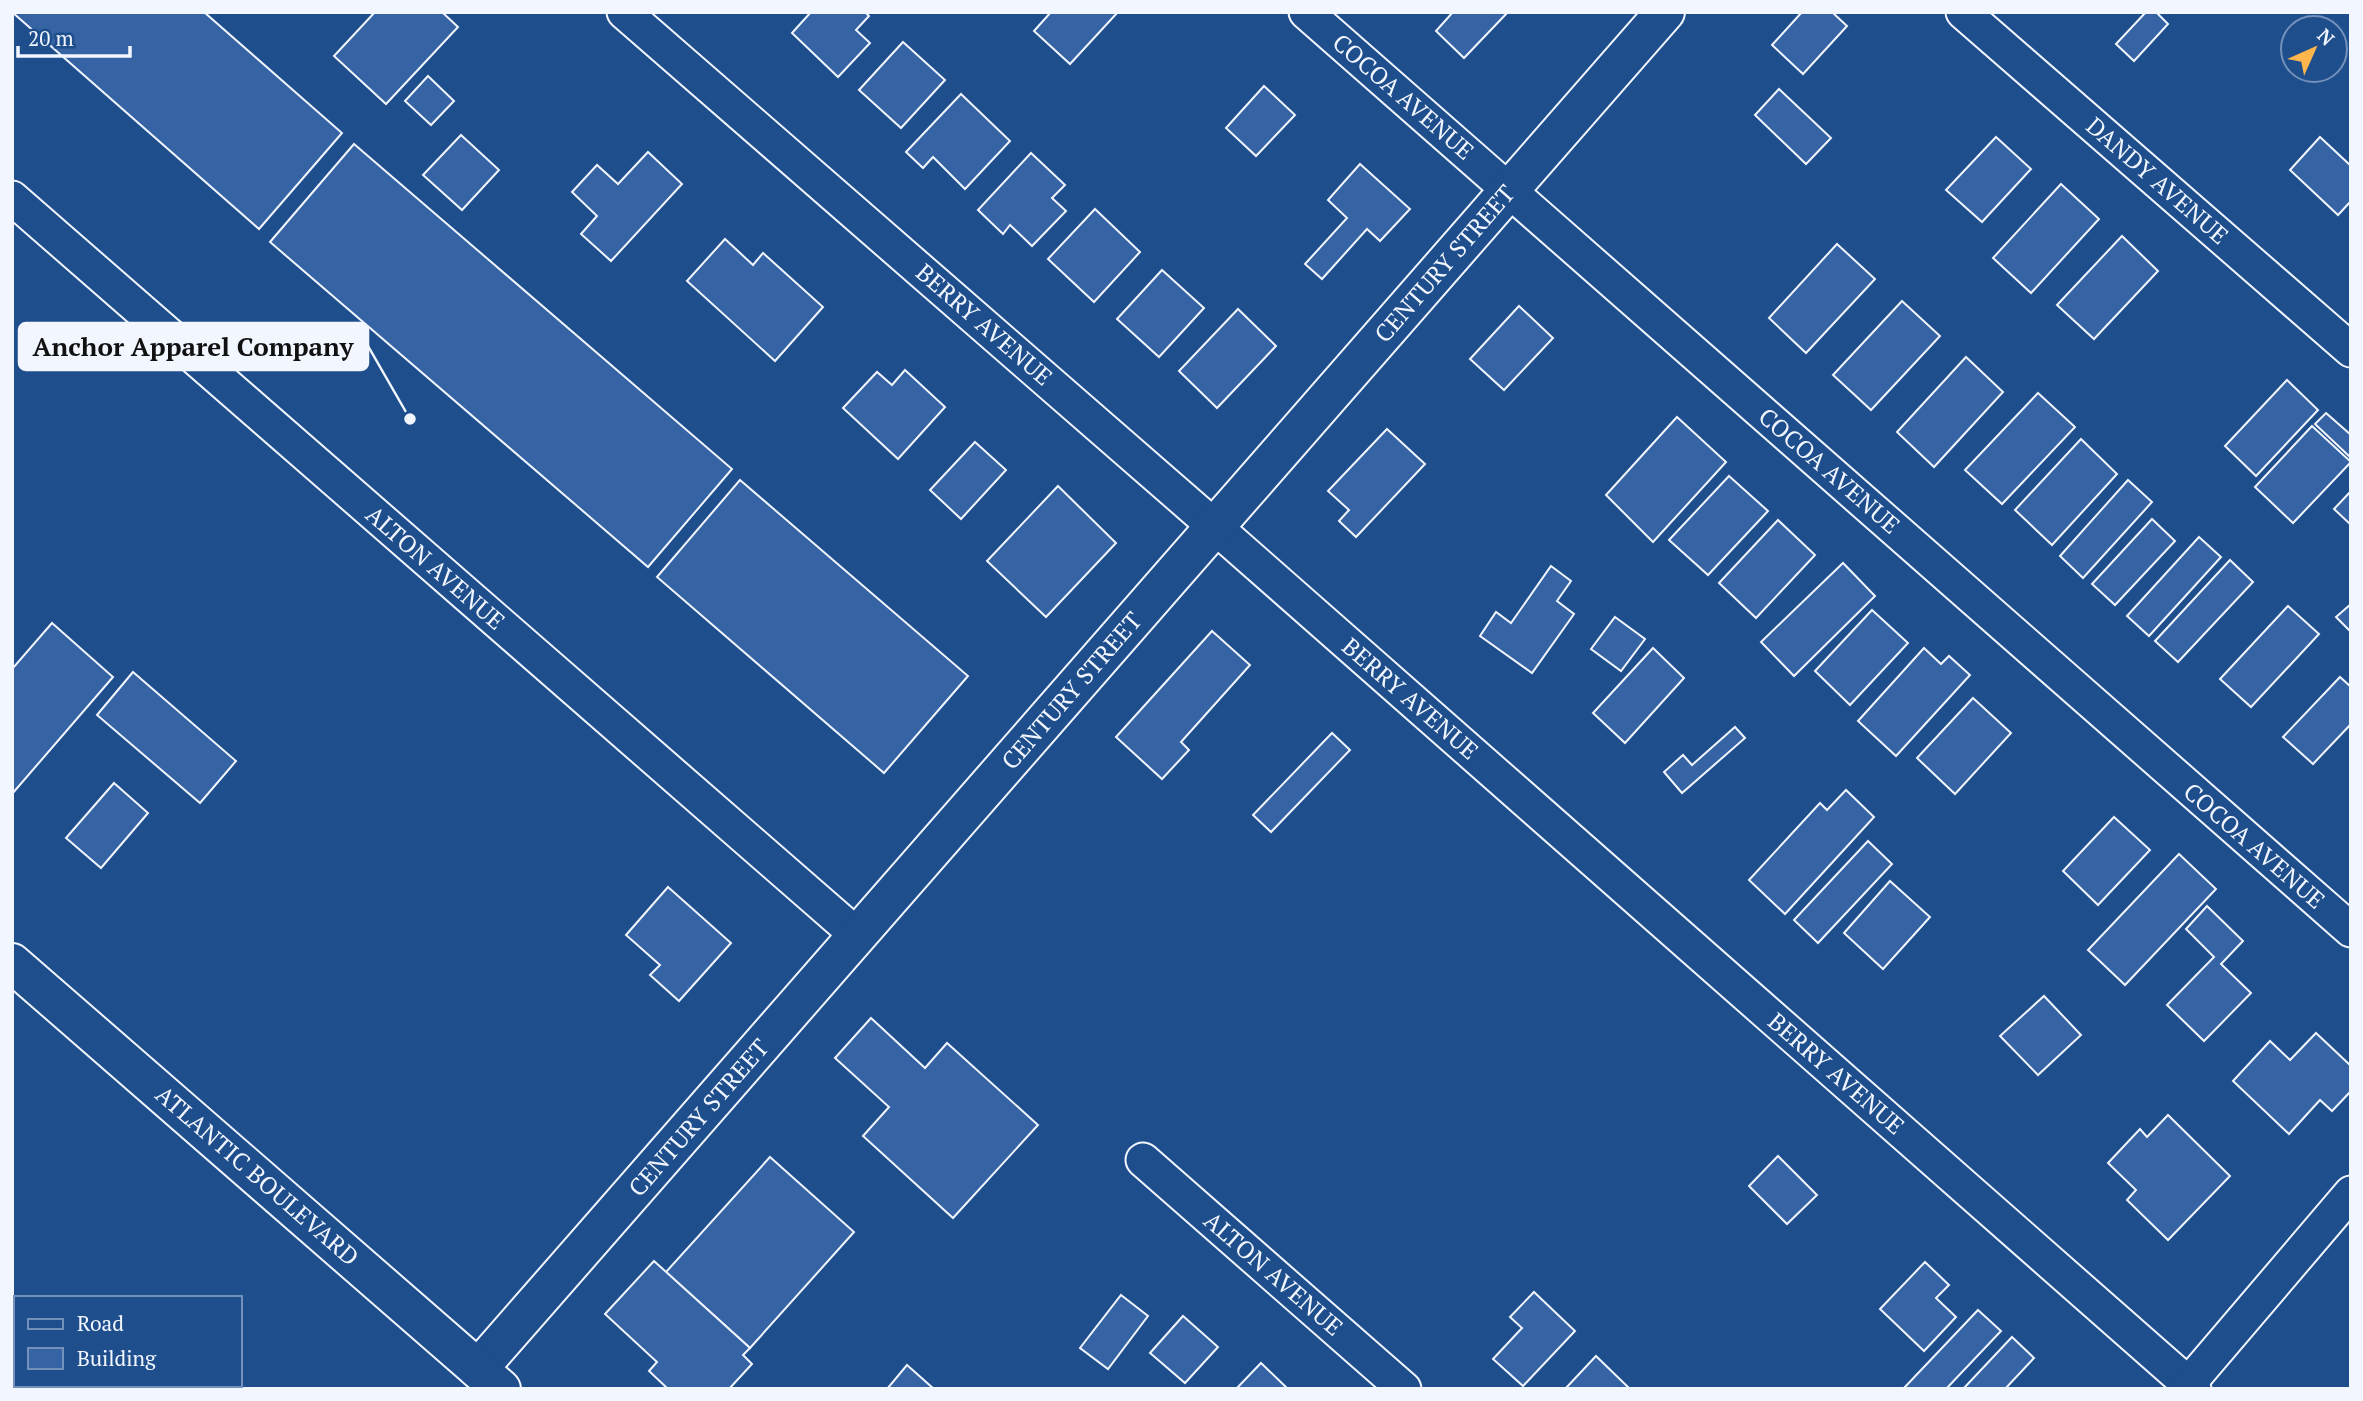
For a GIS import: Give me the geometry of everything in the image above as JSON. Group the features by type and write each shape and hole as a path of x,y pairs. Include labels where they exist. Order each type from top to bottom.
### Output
{"street":[{"name":"BERRY AVENUE","path":"624,12 1214,526 2189,1387"},
{"name":"COCOA AVENUE","path":"1306,12 2351,930"},
{"name":"CENTURY STREET","path":"489,1379 858,936 1665,12"},
{"name":"DANDY AVENUE","path":"1963,12 2351,351"},
{"name":"ALTON AVENUE","path":"12,198 858,936"},
{"name":"ATLANTIC BOULEVARD","path":"12,963 489,1379"},
{"name":"ALTON AVENUE","path":"1143,1160 1404,1389"},
{"path":"2189,1387 2351,1193"}],"building":[{"path":"12,12 204,12 342,133 259,229"},
{"path":"375,12 442,12 458,27 386,104 334,56"},
{"path":"811,12 865,12 869,16 856,30 870,43 838,77 792,33"},
{"path":"1051,12 1118,12 1070,64 1034,31"},
{"path":"1453,12 1508,12 1464,58 1436,31"},
{"path":"1802,12 1832,12 1847,26 1803,74 1772,45"},
{"path":"2146,12 2156,12 2168,24 2134,61 2116,44"},
{"path":"903,42 945,80 901,128 859,90"},
{"path":"428,76 454,101 431,125 405,101"},
{"path":"1264,86 1295,115 1256,156 1226,128"},
{"path":"1779,89 1831,138 1806,164 1755,115"},
{"path":"961,94 1010,141 965,189 933,157 923,168 906,152"},
{"path":"461,135 499,170 462,210 423,175"},
{"path":"1996,137 2031,169 1982,222 1946,190"},
{"path":"2320,137 2351,166 2351,201 2338,215 2290,170"},
{"path":"354,144 732,469 648,567 270,242"},
{"path":"648,152 682,184 611,261 581,234 597,216 572,192 597,165 618,184"},
{"path":"1031,153 1065,185 1052,198 1066,211 1032,246 1010,225 1003,234 978,210"},
{"path":"1360,164 1410,209 1380,241 1367,229 1322,279 1305,264 1347,218 1328,200"},
{"path":"2061,184 2099,219 2031,293 1993,258"},
{"path":"1095,209 1140,252 1094,302 1048,259"},
{"path":"2122,236 2158,271 2094,339 2057,305"},
{"path":"725,239 753,265 763,253 823,307 775,361 687,281"},
{"path":"1837,244 1875,279 1806,353 1769,318"},
{"path":"1162,270 1204,308 1159,357 1117,319"},
{"path":"1902,301 1940,336 1871,410 1833,375"},
{"path":"1519,306 1553,338 1504,390 1470,359"},
{"path":"1238,309 1276,346 1217,408 1179,371"},
{"path":"1966,357 2003,392 1934,467 1897,432"},
{"path":"905,370 945,407 898,459 843,408 877,372 892,385"},
{"path":"2287,380 2318,410 2256,476 2225,446"},
{"path":"2038,393 2075,427 2002,504 1965,470"},
{"path":"2326,413 2351,435 2350,457 2315,424"},
{"path":"1677,417 1726,462 1653,542 1606,495"},
{"path":"2312,426 2351,462 2293,523 2255,487"},
{"path":"1387,429 1425,464 1356,537 1339,521 1349,510 1328,491"},
{"path":"2081,439 2117,474 2052,545 2015,510"},
{"path":"975,442 1006,470 961,519 930,490"},
{"path":"1729,476 1768,511 1708,575 1669,540"},
{"path":"740,480 968,676 884,773 657,577"},
{"path":"2128,480 2152,502 2083,578 2060,556"},
{"path":"1058,486 1116,543 1046,617 987,561"},
{"path":"2351,491 2351,525 2334,509"},
{"path":"2152,519 2175,541 2115,605 2092,584"},
{"path":"1778,520 1815,555 1756,618 1719,583"},
{"path":"2199,537 2221,557 2149,636 2127,616"},
{"path":"2230,560 2253,582 2178,662 2155,641"},
{"path":"1843,563 1875,596 1794,676 1761,642"},
{"path":"1551,566 1571,581 1557,601 1574,614 1532,673 1480,636 1496,612 1511,623"},
{"path":"2351,604 2351,632 2336,617"},
{"path":"2288,606 2319,634 2251,707 2220,679"},
{"path":"1872,610 1908,643 1850,705 1815,671"},
{"path":"1615,617 1645,639 1621,671 1591,649"},
{"path":"52,623 113,677 12,794 12,669"},
{"path":"1212,631 1250,665 1181,742 1189,750 1162,779 1116,737"},
{"path":"1653,648 1684,678 1625,743 1593,713"},
{"path":"1924,648 1941,664 1949,656 1970,675 1896,756 1858,721"},
{"path":"133,672 236,761 200,803 97,715"},
{"path":"2340,677 2351,687 2351,724 2313,764 2283,737"},
{"path":"1973,698 2011,733 1955,794 1917,758"},
{"path":"1735,727 1745,738 1682,793 1664,772 1683,755 1692,765"},
{"path":"1332,733 1350,750 1271,832 1253,815"},
{"path":"114,783 148,813 101,868 66,838"},
{"path":"1846,790 1874,817 1785,914 1749,880 1820,803 1827,810"},
{"path":"2114,817 2150,850 2098,905 2063,871"},
{"path":"1868,841 1892,864 1818,943 1794,920"},
{"path":"2179,854 2216,889 2125,985 2088,950"},
{"path":"1890,881 1930,917 1883,969 1844,933"},
{"path":"668,887 731,943 679,1001 650,975 660,965 626,935"},
{"path":"2207,906 2243,941 2221,964 2251,993 2204,1041 2167,1005 2214,957 2186,929"},
{"path":"2044,996 2081,1035 2038,1075 2000,1036"},
{"path":"871,1018 925,1068 947,1043 1038,1125 953,1218 863,1136 889,1107 835,1058"},
{"path":"2316,1033 2351,1066 2351,1091 2332,1111 2320,1100 2289,1134 2233,1081 2270,1041 2290,1060"},
{"path":"2168,1115 2230,1176 2168,1240 2127,1200 2136,1190 2108,1163 2140,1129 2147,1137"},
{"path":"1778,1156 1817,1195 1787,1224 1749,1186"},
{"path":"770,1157 854,1232 750,1348 666,1272"},
{"path":"654,1261 750,1348 743,1355 752,1364 729,1389 668,1389 649,1371 657,1362 605,1314"},
{"path":"1925,1262 1949,1285 1936,1298 1956,1317 1924,1351 1880,1309"},
{"path":"1534,1292 1575,1331 1523,1386 1493,1359 1522,1328 1510,1317"},
{"path":"1121,1295 1148,1316 1108,1369 1080,1348"},
{"path":"1978,1310 2001,1331 1946,1389 1903,1389"},
{"path":"1183,1316 1218,1347 1185,1383 1150,1353"},
{"path":"2012,1337 2034,1358 2005,1389 1963,1389"},
{"path":"1596,1356 1630,1389 1565,1389"},
{"path":"1261,1363 1288,1389 1236,1389"},
{"path":"907,1365 934,1389 887,1389"}],"place":[{"name":"Anchor Apparel Company","path":"410,419"}]}
